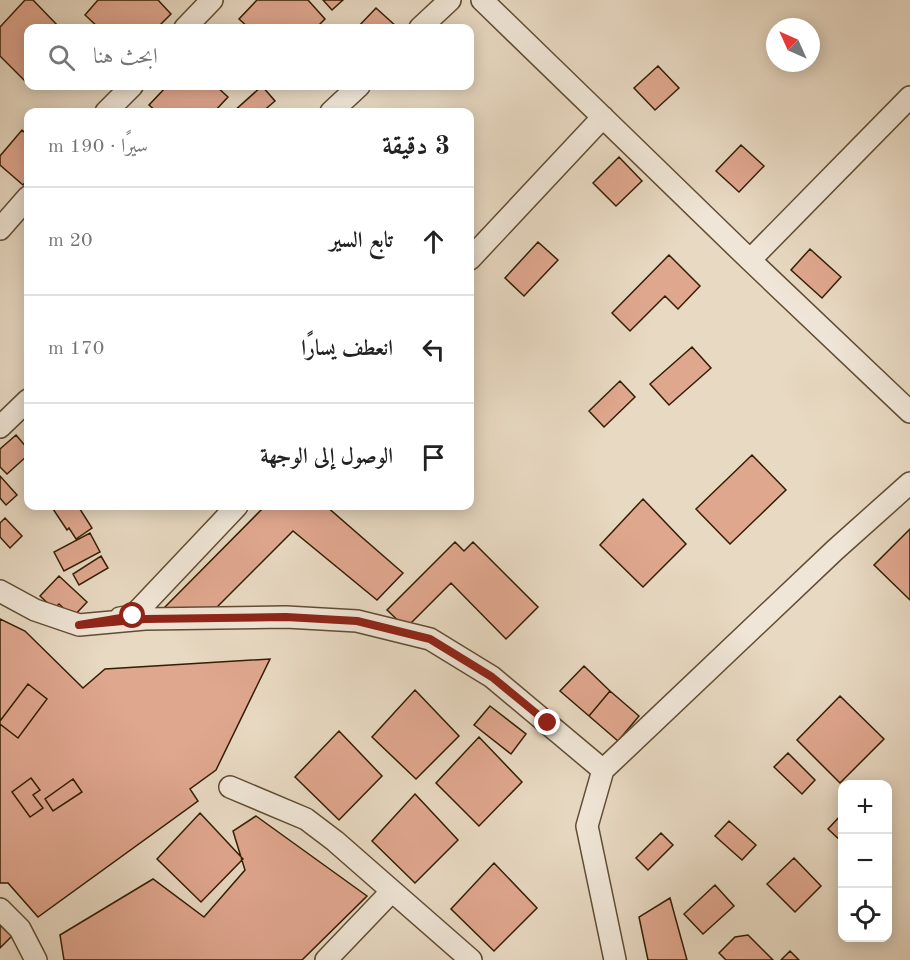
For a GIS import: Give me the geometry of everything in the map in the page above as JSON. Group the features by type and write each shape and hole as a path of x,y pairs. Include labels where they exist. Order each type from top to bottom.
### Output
{"street":[{"path":"189,24 212,0"},
{"path":"424,24 450,0"},
{"path":"482,0 910,412"},
{"path":"110,108 128,90"},
{"path":"335,108 356,90"},
{"path":"750,260 910,97"},
{"path":"474,255 603,117"},
{"path":"0,229 24,202"},
{"path":"0,427 24,404"},
{"path":"615,960 587,826 603,770 826,558 910,483"},
{"path":"79,625 133,616 233,510"},
{"path":"0,591 35,610 79,625 145,619 286,617 357,621 430,639 492,677 603,770"},
{"path":"230,787 306,819 335,841 471,960"},
{"path":"326,960 392,891"},
{"path":"0,909 20,928 36,960"}],"building":[{"path":"25,0 33,0 56,24 24,24 24,80 0,56 0,27"},
{"path":"98,0 158,0 171,14 161,24 95,24 85,15"},
{"path":"257,0 308,0 325,19 320,24 245,24 239,19"},
{"path":"323,0 343,0 332,10"},
{"path":"376,8 394,24 361,24"},
{"path":"658,66 679,88 655,110 634,88"},
{"path":"163,90 220,90 228,97 218,108 152,108 149,105"},
{"path":"258,90 265,90 275,101 267,108 237,108"},
{"path":"22,130 24,132 23,185 0,165 0,156"},
{"path":"741,145 764,166 739,192 716,171"},
{"path":"619,157 642,181 616,206 593,183"},
{"path":"538,242 558,260 524,296 505,278"},
{"path":"810,249 841,277 822,298 791,270"},
{"path":"669,255 700,286 678,309 665,296 630,331 612,313"},
{"path":"692,347 711,368 669,405 650,384"},
{"path":"620,381 635,397 604,427 589,411"},
{"path":"16,435 24,444 24,459 7,474 0,467 0,449"},
{"path":"752,455 786,490 730,544 696,509"},
{"path":"0,476 17,495 6,505 0,498"},
{"path":"643,499 686,544 643,587 600,545"},
{"path":"54,510 81,510 92,528 76,539 69,528 67,530"},
{"path":"261,510 331,510 403,573 377,600 293,531 211,613 160,612"},
{"path":"5,518 22,536 10,548 0,537 0,523"},
{"path":"910,529 910,600 874,565"},
{"path":"90,533 100,552 64,571 54,552"},
{"path":"455,542 464,551 473,542 538,607 506,639 451,583 406,628 387,610"},
{"path":"101,556 108,568 79,585 73,574"},
{"path":"59,576 87,602 73,617 59,604 54,609 40,596"},
{"path":"0,619 25,631 83,688 105,669 270,659 216,770 190,789 198,801 38,917 8,883 0,883"},
{"path":"584,666 610,691 589,716 560,691"},
{"path":"28,684 47,699 18,738 0,724 0,721"},
{"path":"415,690 459,736 416,779 372,737"},
{"path":"610,691 639,716 618,741 589,716"},
{"path":"840,696 884,739 843,780 838,781 797,740"},
{"path":"490,706 526,734 511,754 474,725"},
{"path":"339,731 382,776 339,820 295,777"},
{"path":"479,737 522,782 479,826 436,783"},
{"path":"788,753 815,780 802,794 774,767"},
{"path":"31,778 40,790 33,795 43,808 30,817 12,792"},
{"path":"73,779 82,792 53,811 45,799"},
{"path":"415,794 458,840 415,883 372,841"},
{"path":"200,813 243,859 201,902 157,859"},
{"path":"256,816 367,896 302,960 64,960 60,935 153,879 204,917 245,870 233,831"},
{"path":"838,818 838,838 828,829"},
{"path":"729,821 756,845 742,860 715,836"},
{"path":"661,833 673,845 648,870 636,858"},
{"path":"794,858 821,886 795,912 767,884"},
{"path":"494,863 537,908 494,951 451,909"},
{"path":"715,885 734,906 703,934 684,914"},
{"path":"670,898 687,960 648,960 639,917"},
{"path":"0,925 12,936 0,948"},
{"path":"748,935 773,960 726,960 719,953 735,937"},
{"path":"790,951 799,960 781,960"}],"route":[{"path":"133,616 79,625 145,619 286,617 357,621 430,639 492,677 548,723"}]}
